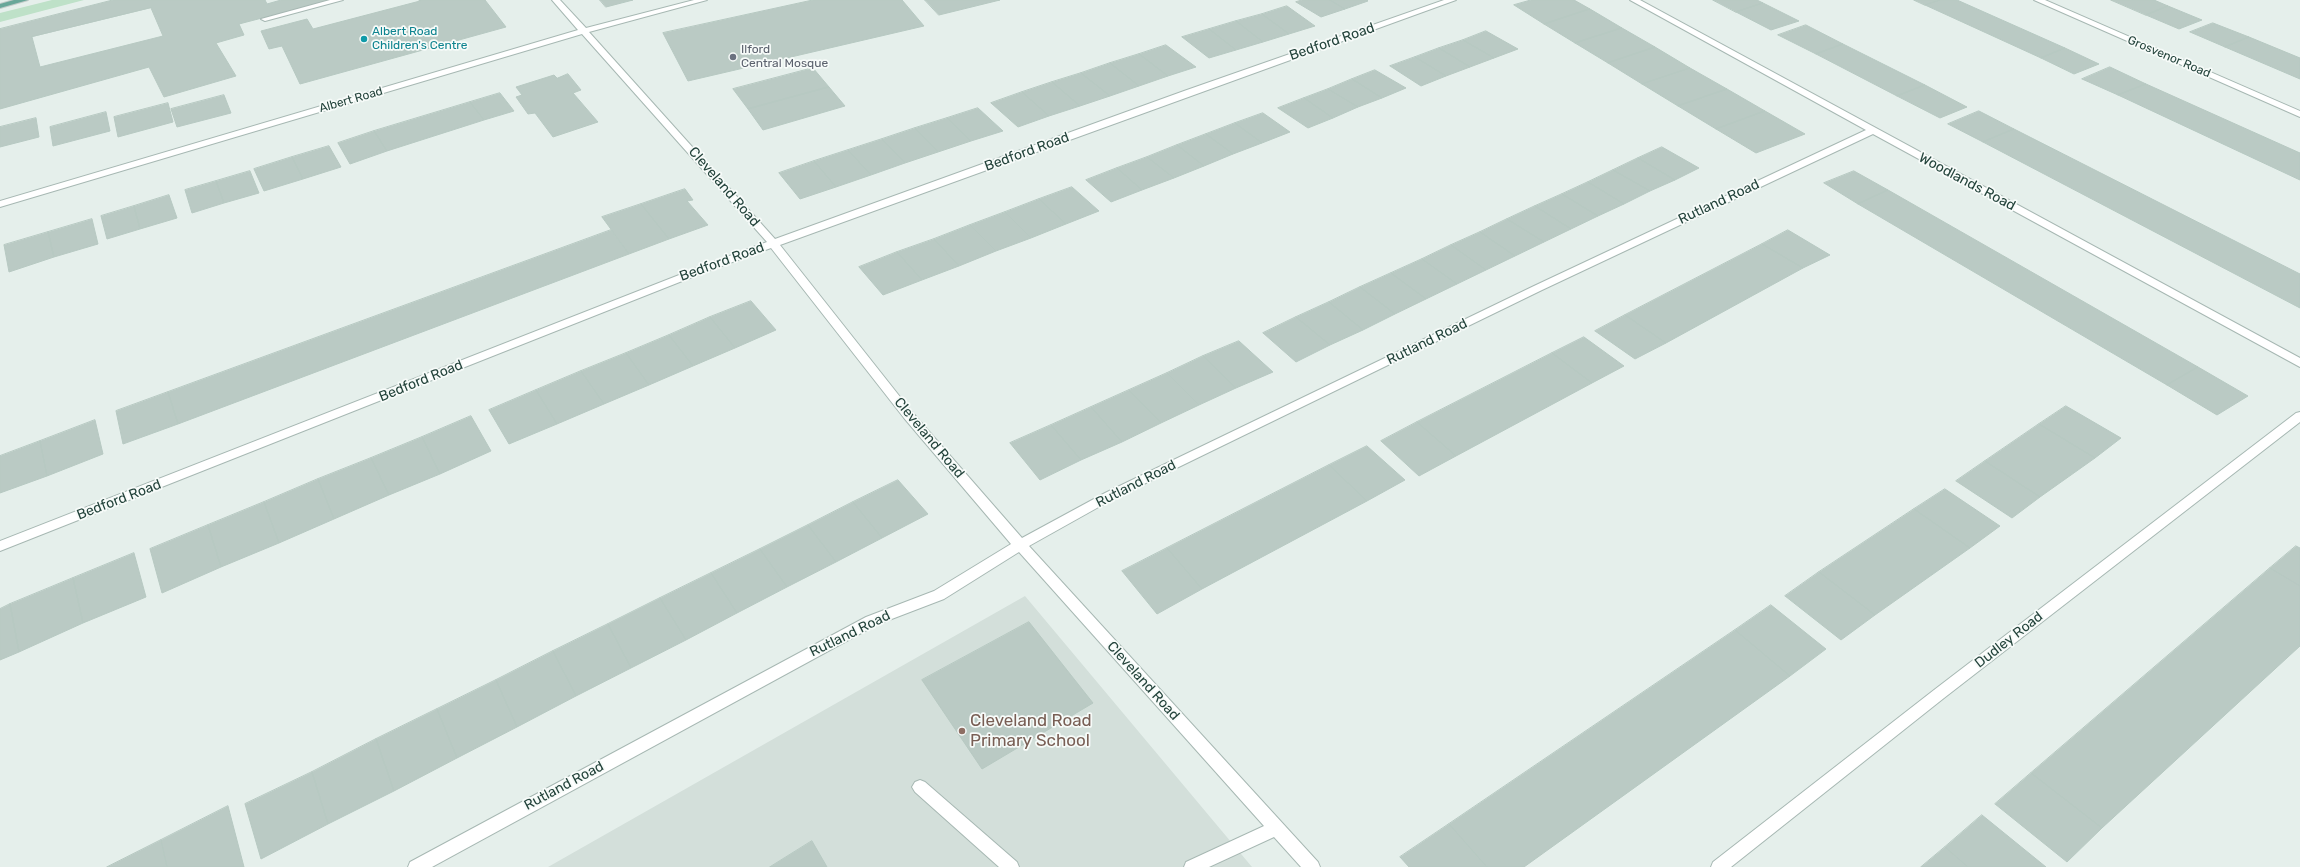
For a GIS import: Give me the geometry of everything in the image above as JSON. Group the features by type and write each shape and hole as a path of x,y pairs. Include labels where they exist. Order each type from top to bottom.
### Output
{"main road":[{"path":"0,6 24,0"}],"street":[{"path":"266,19 338,0"},
{"name":"Cleveland Road","path":"556,0 773,244 908,415 1020,545 1312,867"},
{"name":"Albert Road","path":"0,204 584,31 703,0"},
{"name":"Bedford Road","path":"0,546 701,270 1172,99 1452,0"},
{"name":"Woodlands Road","path":"1634,0 1872,131 2300,362"},
{"name":"Grosvenor Road","path":"2038,0 2300,114"},
{"name":"Rutland Road","path":"416,867 871,621 939,595 1020,545 1109,496 1538,288 1843,143 1872,131"},
{"name":"Dudley Road","path":"1719,867 1952,684 2300,416"},
{"path":"920,787 1011,867"},
{"path":"1192,867 1276,828"}],"shaded area":[{"name":"Cleveland Road Primary School","path":"1025,596 1252,867 548,867"}],"green space":[{"path":"52,0 84,0 0,22 0,13"}],"building":[{"path":"113,0 265,0 267,4 281,0 331,0 239,24 244,35 216,43 236,76 164,97 149,67 0,109 0,29","holes":["151,8 163,36 40,67 32,37"]},
{"name":"Albert Road Children's Centre","path":"419,0 485,0 506,27 300,84 282,46 269,49 261,31 307,19 313,29 420,1"},
{"path":"600,0 633,0 606,7"},
{"name":"Ilford Central Mosque","path":"813,0 902,0 924,26 688,81 663,33"},
{"path":"925,0 1000,0 939,15"},
{"path":"1302,0 1330,0 1345,9 1321,17 1296,2"},
{"path":"1330,0 1367,0 1368,1 1345,9"},
{"path":"1531,0 1574,0 1590,9 1544,24 1514,5"},
{"path":"1713,0 1757,0 1763,3 1736,12"},
{"path":"1914,0 1940,0 1925,5"},
{"path":"1940,0 1957,0 2065,48 2041,58 1925,5"},
{"path":"2111,0 2154,0 2168,6 2146,15"},
{"path":"1763,3 1799,21 1771,30 1736,12"},
{"path":"1287,6 1315,26 1289,34 1262,14"},
{"path":"2168,6 2202,20 2179,29 2146,15"},
{"path":"1590,9 1622,28 1575,43 1544,24"},
{"path":"1262,14 1289,34 1263,42 1236,21"},
{"path":"1236,21 1263,42 1236,50 1209,29"},
{"path":"2213,23 2249,37 2225,47 2190,32"},
{"path":"1806,25 1843,44 1816,54 1778,35"},
{"path":"1622,28 1655,47 1608,63 1575,43"},
{"path":"1209,29 1236,50 1209,58 1182,37"},
{"path":"1486,31 1518,49 1494,58 1463,40"},
{"path":"2249,37 2300,58 2300,79 2225,47"},
{"path":"1463,40 1494,58 1470,67 1439,48"},
{"path":"1843,44 1925,85 1897,96 1816,54"},
{"path":"1166,45 1196,67 1168,76 1139,54"},
{"path":"1655,47 1690,68 1642,84 1608,63"},
{"path":"1439,48 1470,67 1446,76 1415,57"},
{"path":"2065,48 2099,64 2074,74 2041,58"},
{"path":"1139,54 1168,76 1139,86 1110,63"},
{"path":"1415,57 1446,76 1421,86 1390,66"},
{"path":"1110,63 1139,86 1110,96 1081,73"},
{"path":"2110,67 2146,84 2118,95 2082,79"},
{"path":"813,68 829,87 748,109 733,89"},
{"path":"1690,68 1727,89 1678,106 1642,84"},
{"path":"1375,70 1406,88 1382,98 1352,79"},
{"path":"1081,73 1110,96 1080,106 1052,82"},
{"path":"568,74 581,90 573,93 598,122 553,137 535,113 528,114 516,97 522,95 516,87 554,75 557,78"},
{"path":"1352,79 1382,98 1358,107 1328,89"},
{"path":"1052,82 1080,106 1049,116 1022,92"},
{"path":"2146,84 2300,153 2300,180 2118,95"},
{"path":"1925,85 1967,107 1940,118 1897,96"},
{"path":"829,87 845,106 763,130 748,109"},
{"path":"1328,89 1358,107 1333,118 1304,98"},
{"path":"1727,89 1765,111 1716,129 1678,106"},
{"path":"1022,92 1049,116 1018,127 991,103"},
{"path":"500,93 514,111 484,120 470,102"},
{"path":"224,95 231,113 177,127 171,109"},
{"path":"1304,98 1333,118 1308,128 1278,108"},
{"path":"470,102 484,120 387,151 374,131"},
{"path":"168,103 173,122 118,137 114,117"},
{"path":"978,108 1003,131 971,141 947,118"},
{"path":"1765,111 1805,134 1756,153 1716,129"},
{"path":"1979,111 2014,129 1983,142 1948,124"},
{"path":"106,112 110,131 53,146 50,127"},
{"path":"1263,113 1290,132 1262,143 1235,123"},
{"path":"36,118 39,137 0,147 0,127"},
{"path":"947,118 971,141 938,152 915,128"},
{"path":"1235,123 1262,143 1233,154 1206,134"},
{"path":"915,128 938,152 905,163 882,139"},
{"path":"2014,129 2300,274 2300,308 1983,142"},
{"path":"374,131 387,151 350,164 338,143"},
{"path":"1206,134 1233,154 1204,166 1177,145"},
{"path":"882,139 905,163 871,175 848,150"},
{"path":"1177,145 1204,166 1174,178 1147,157"},
{"path":"329,146 341,167 303,179 292,157"},
{"path":"1662,147 1699,168 1675,180 1638,158"},
{"path":"848,150 871,175 836,187 814,161"},
{"path":"292,157 303,179 264,191 254,169"},
{"path":"1147,157 1174,178 1142,190 1117,168"},
{"path":"1638,158 1675,180 1650,191 1613,170"},
{"path":"814,161 836,187 800,199 779,173"},
{"path":"1117,168 1142,190 1111,202 1086,180"},
{"path":"1613,170 1650,191 1624,204 1588,182"},
{"path":"250,171 259,193 224,203 216,181"},
{"path":"1854,171 1888,190 1858,204 1824,183"},
{"path":"216,181 224,203 192,213 185,190"},
{"path":"1588,182 1624,204 1598,216 1562,194"},
{"path":"1072,187 1099,211 1066,224 1039,199"},
{"path":"685,189 693,200 687,201 708,225 669,239 641,204"},
{"path":"1888,190 2198,367 2167,385 1858,204"},
{"path":"1562,194 1598,216 1571,229 1535,206"},
{"path":"169,195 177,218 140,229 134,206"},
{"path":"1039,199 1066,224 1031,238 1005,212"},
{"path":"641,204 669,239 629,254 602,217"},
{"path":"134,206 140,229 107,239 101,216"},
{"path":"1535,206 1571,229 1544,242 1507,219"},
{"path":"1005,212 1031,238 996,251 970,225"},
{"path":"92,219 98,244 54,257 48,232"},
{"path":"1507,219 1544,242 1515,256 1480,232"},
{"path":"970,225 996,251 959,266 934,239"},
{"path":"611,230 629,254 178,424 168,392"},
{"path":"1788,230 1830,255 1803,268 1762,244"},
{"path":"48,232 54,257 9,272 4,245"},
{"path":"1480,232 1515,256 1486,270 1451,245"},
{"path":"934,239 959,266 922,280 897,252"},
{"path":"1762,244 1803,268 1666,343 1625,315"},
{"path":"1451,245 1486,270 1457,284 1422,259"},
{"path":"897,252 922,280 883,295 859,267"},
{"path":"1422,259 1457,284 1426,299 1391,273"},
{"path":"1391,273 1426,299 1395,314 1360,287"},
{"path":"1360,287 1395,314 1363,330 1329,302"},
{"path":"751,301 776,330 735,348 710,317"},
{"path":"1329,302 1363,330 1330,345 1296,317"},
{"path":"1625,315 1666,343 1635,359 1595,331"},
{"path":"710,317 735,348 693,366 669,335"},
{"path":"1296,317 1330,345 1296,362 1263,333"},
{"path":"669,335 693,366 649,385 626,353"},
{"path":"1584,337 1624,366 1592,383 1552,353"},
{"path":"1239,341 1273,372 1236,388 1203,356"},
{"path":"626,353 649,385 604,404 581,371"},
{"path":"1552,353 1592,383 1456,456 1417,422"},
{"path":"1203,356 1236,388 1199,405 1167,373"},
{"path":"2198,367 2248,396 2217,415 2167,385"},
{"path":"581,371 604,404 557,424 536,390"},
{"path":"1167,373 1199,405 1161,423 1129,390"},
{"path":"536,390 557,424 509,444 489,410"},
{"path":"1129,390 1161,423 1122,442 1091,407"},
{"path":"168,392 178,424 123,444 116,411"},
{"path":"2066,406 2121,438 2095,458 2039,424"},
{"path":"1091,407 1122,442 1081,460 1051,425"},
{"path":"471,416 491,451 440,474 422,437"},
{"path":"95,420 103,454 47,476 40,441"},
{"path":"1417,422 1456,456 1419,476 1381,441"},
{"path":"2039,424 2095,458 2040,497 1985,461"},
{"path":"1051,425 1081,460 1040,480 1010,443"},
{"path":"422,437 440,474 389,495 371,458"},
{"path":"40,441 47,476 0,493 0,456"},
{"path":"1367,446 1405,480 1367,501 1329,465"},
{"path":"371,458 389,495 334,519 318,479"},
{"path":"1985,461 2040,497 2012,518 1956,481"},
{"path":"1329,465 1367,501 1202,589 1167,548"},
{"path":"318,479 334,519 279,543 264,502"},
{"path":"898,480 928,514 882,538 853,502"},
{"path":"1945,489 2000,526 1970,548 1914,509"},
{"path":"264,502 279,543 221,567 208,525"},
{"path":"853,502 882,538 836,562 808,525"},
{"path":"1914,509 1970,548 1875,615 1819,572"},
{"path":"208,525 221,567 162,593 150,549"},
{"path":"808,525 836,562 787,587 760,549"},
{"path":"2296,546 2300,548 2300,586 2270,568"},
{"path":"1167,548 1202,589 1157,614 1122,571"},
{"path":"760,549 787,587 737,613 711,573"},
{"path":"134,553 146,597 83,623 73,578"},
{"path":"2270,568 2300,586 2300,646 2102,828 2031,773"},
{"path":"1819,572 1875,615 1841,640 1785,596"},
{"path":"711,573 737,613 686,640 660,598"},
{"path":"73,578 83,623 19,652 10,604"},
{"path":"660,598 686,640 631,668 608,624"},
{"path":"10,604 19,652 0,660 0,609"},
{"path":"1771,605 1826,649 1790,676 1735,630"},
{"path":"1029,622 1093,703 982,769 922,680"},
{"path":"608,624 631,668 576,696 553,651"},
{"path":"1735,630 1790,676 1524,867 1487,867 1449,824"},
{"path":"553,651 576,696 517,727 496,680"},
{"path":"496,680 517,727 457,758 437,709"},
{"path":"437,709 457,758 394,791 376,739"},
{"path":"376,739 394,791 328,824 312,772"},
{"path":"312,772 328,824 261,859 245,804"},
{"path":"2031,773 2102,828 2067,862 1995,804"},
{"path":"228,806 244,867 167,867 161,840"},
{"path":"1982,815 2046,867 1968,867 1945,847"},
{"path":"1449,824 1487,867 1409,867 1400,857"},
{"path":"161,840 167,867 107,867"},
{"path":"812,841 827,867 770,867"},
{"path":"1945,847 1968,867 1921,867"}],"place":[{"name":"Albert Road Children's Centre","path":"364,39"},
{"name":"Ilford Central Mosque","path":"733,57"},
{"name":"Cleveland Road Primary School","path":"962,731"}]}
